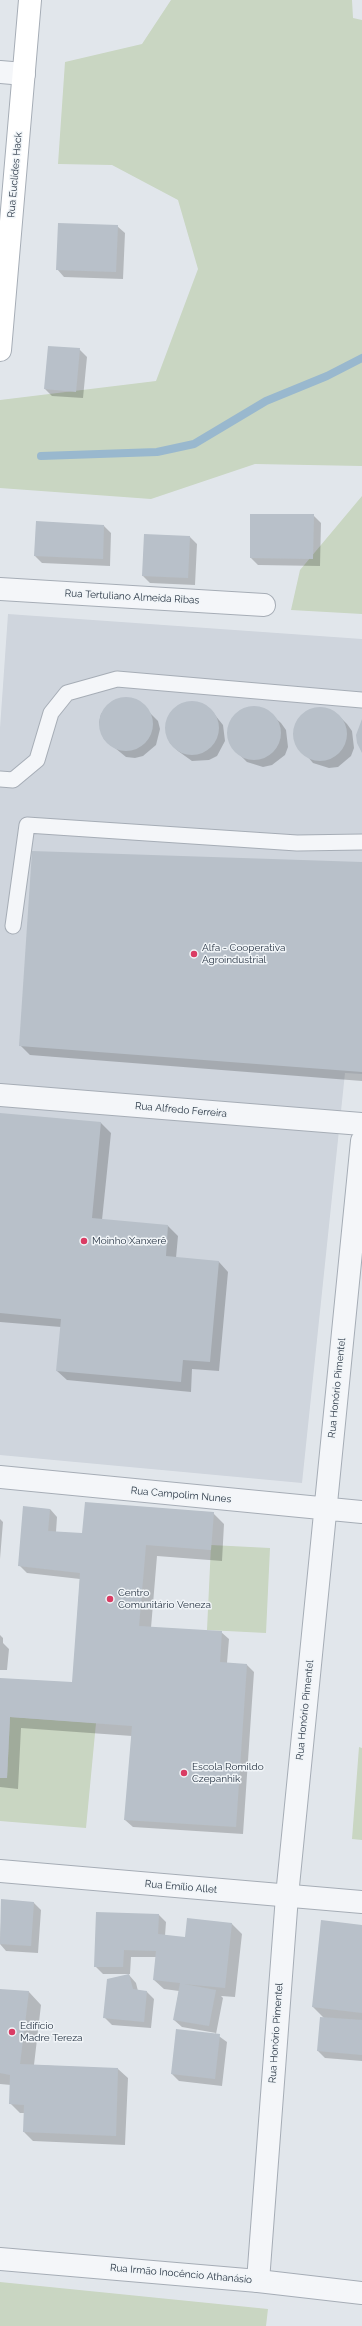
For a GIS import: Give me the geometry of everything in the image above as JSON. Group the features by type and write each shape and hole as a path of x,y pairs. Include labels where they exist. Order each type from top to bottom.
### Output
{"main road":[{"name":"Rua Euclides Hack","path":"0,350 30,0"}],"street":[{"path":"0,72 24,74"},
{"name":"Rua Tertuliano Almeida Ribas","path":"0,589 264,605"},
{"name":"Rua Alfredo Ferreira","path":"0,1095 362,1124"},
{"name":"Rua Honório Pimentel","path":"258,2281 286,1896 362,1141"},
{"name":"Rua Campolim Nunes","path":"0,1477 362,1512"},
{"name":"Rua Emílio Allet","path":"0,1872 362,1902"},
{"name":"Rua Irmão Inocêncio Athanásio","path":"0,2259 258,2281 362,2293"}],"lane":[{"path":"0,779 14,780 37,760 51,713 66,693 117,679 362,700"},
{"path":"14,926 27,825 297,842 362,842"}],"shaded area":[{"path":"8,614 362,639 362,1074 345,1073 302,1483 0,1455 0,728"}],"green space":[{"path":"171,0 352,0 353,18 362,20 362,466 255,464 151,499 0,488 0,400 156,381 198,269 178,200 112,165 58,164 65,62 142,44"},
{"path":"362,496 362,614 291,610 300,570"},
{"path":"211,1545 270,1548 266,1633 207,1630"},
{"path":"10,1717 96,1723 86,1828 0,1821 0,1778 7,1778"},
{"path":"359,1747 362,1748 362,1840 352,1839"},
{"path":"0,2282 268,2309 266,2326 0,2326"}],"building":[{"path":"58,223 118,225 116,272 56,270"},
{"path":"48,346 80,348 76,392 44,389"},
{"path":"250,514 314,514 313,559 250,558"},
{"path":"36,521 104,525 103,559 34,556"},
{"path":"144,534 190,536 188,578 142,576"},
{"path":"126,697 136,699 145,705 151,714 153,724 151,734 145,743 136,749 126,751 116,749 107,743 101,734 99,724 101,714 107,705 116,699"},
{"path":"192,701 202,703 211,709 217,718 219,728 217,738 211,747 202,753 192,755 182,753 173,747 167,738 165,728 167,718 173,709 182,703"},
{"path":"254,706 264,708 273,714 279,723 281,733 279,743 273,752 264,758 254,760 244,758 235,752 229,743 227,733 229,723 235,714 244,708"},
{"path":"320,707 330,709 339,715 345,724 347,734 345,744 339,753 330,759 320,761 310,759 301,753 295,744 293,734 295,724 301,715 310,709"},
{"path":"362,719 362,753 357,743 356,735"},
{"name":"Alfa - Cooperativa Agroindustrial","path":"32,851 362,862 362,1072 19,1046"},
{"name":"Moinho Xanxerê","path":"0,1113 101,1122 92,1218 168,1225 166,1256 219,1261 210,1362 183,1360 181,1382 56,1371 61,1319 0,1313"},
{"path":"85,1502 214,1512 211,1550 146,1545 139,1626 222,1631 220,1662 247,1664 236,1827 124,1820 132,1726 10,1717 7,1778 0,1778 0,1678 72,1682 80,1573 18,1566 23,1506 50,1509 48,1531 82,1533"},
{"path":"1,1899 34,1902 31,1946 0,1944"},
{"path":"96,1912 159,1914 158,1934 185,1937 187,1918 232,1923 225,1988 184,1984 216,1990 209,2026 173,2020 180,1983 153,1980 156,1951 124,1950 123,1967 94,1967"},
{"path":"321,1920 362,1925 362,2013 312,2007"},
{"path":"129,1974 133,1989 147,1991 144,2022 103,2018 107,1979"},
{"path":"0,1989 29,1991 20,2064 118,2068 116,2136 23,2132 24,2105 9,2104 10,2075 0,2073"},
{"path":"320,2017 362,2020 362,2055 317,2051"},
{"path":"176,2029 220,2034 215,2079 171,2074"}],"waterway":[{"path":"41,456 157,452 194,444 266,401 327,376 362,358"}],"place":[{"name":"Alfa - Cooperativa Agroindustrial","path":"194,954"},
{"name":"Moinho Xanxerê","path":"84,1241"},
{"name":"Centro Comunitário Veneza","path":"110,1599"},
{"name":"Escola Romildo Czepanhik","path":"184,1773"},
{"name":"Edifício Madre Tereza","path":"12,2032"}]}
